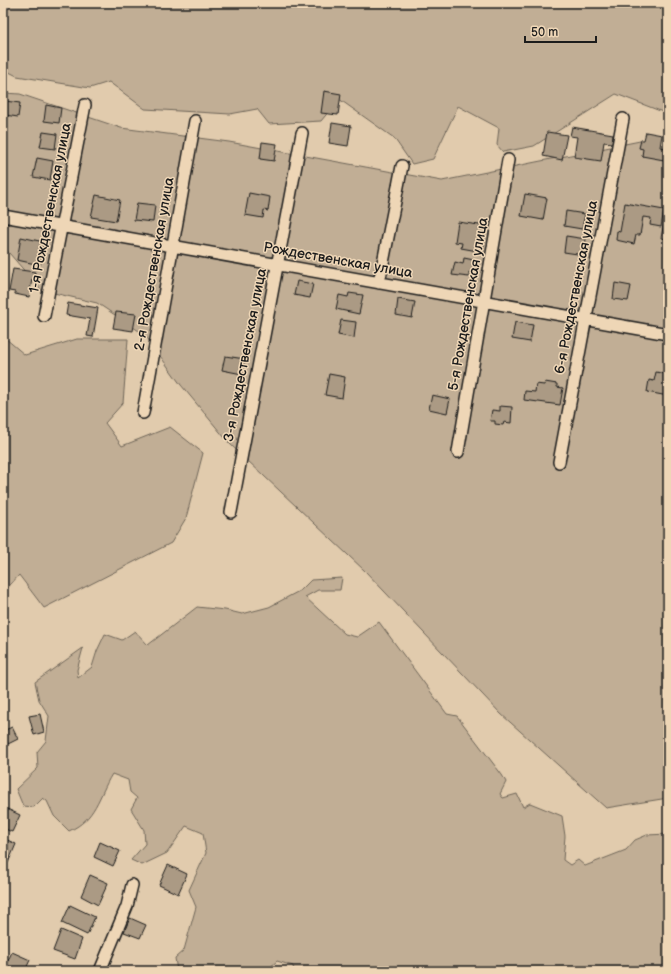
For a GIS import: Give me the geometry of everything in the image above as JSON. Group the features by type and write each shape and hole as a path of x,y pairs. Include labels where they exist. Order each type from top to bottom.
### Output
{"street":[{"name":"1-я Рождественская улица","path":"44,316 85,105"},
{"name":"6-я Рождественская улица","path":"559,462 623,119"},
{"name":"2-я Рождественская улица","path":"143,413 195,121"},
{"name":"3-я Рождественская улица","path":"231,512 302,133"},
{"name":"5-я Рождественская улица","path":"458,452 508,160"},
{"path":"379,283 402,166"},
{"name":"Рождественская улица","path":"3,216 668,334"},
{"path":"100,971 127,906 132,885"}],"shaded area":[{"path":"3,3 668,3 668,114 616,94 534,146 503,152 497,145 499,128 458,106 433,159 412,164 394,138 339,99 321,121 269,124 257,109 230,114 145,109 109,82 90,88 17,76 3,69"},
{"path":"3,93 20,94 121,128 229,142 442,181 640,141 668,150 668,798 606,808 501,714 365,571 230,444 181,385 145,335 97,303 41,290 3,246"},
{"path":"3,296 7,298 5,338 25,355 77,339 128,339 123,403 105,423 122,446 170,427 203,453 186,518 171,543 44,608 19,575 3,593"},
{"path":"342,578 340,590 318,590 305,597 345,634 357,637 379,622 447,714 457,716 502,775 506,782 500,794 503,798 517,794 523,807 530,803 562,816 565,836 563,860 570,865 578,860 585,866 626,850 635,840 647,835 668,834 668,971 294,971 293,966 277,961 266,971 177,971 175,958 184,950 196,907 189,890 206,853 203,833 186,826 167,853 142,865 131,860 145,844 144,830 131,809 137,798 130,792 128,780 112,774 91,814 78,826 69,831 54,816 47,801 43,798 34,807 23,806 16,789 38,768 37,752 46,741 49,716 39,700 35,682 83,648 77,670 78,678 92,667 97,651 105,634 122,640 135,631 148,645 197,607 225,610 242,614 269,607 301,590 311,580"}],"building":[{"path":"324,91 341,94 338,115 321,113"},
{"path":"5,101 20,103 18,117 5,115"},
{"path":"46,105 61,108 59,123 44,121"},
{"path":"332,123 351,126 348,146 329,143"},
{"path":"572,127 613,134 612,143 604,142 601,161 574,157 577,137 570,136"},
{"path":"43,132 57,134 55,149 40,147"},
{"path":"547,132 567,135 562,160 543,156"},
{"path":"646,132 662,135 660,147 666,148 664,160 642,156 643,149 639,148 641,140 644,140"},
{"path":"262,142 277,144 274,161 260,159"},
{"path":"37,158 53,161 50,180 33,177"},
{"path":"249,193 270,197 268,211 264,210 263,218 245,215"},
{"path":"525,194 547,198 543,220 521,216"},
{"path":"96,195 120,200 116,221 91,217"},
{"path":"137,203 155,205 153,222 134,220"},
{"path":"625,203 664,210 661,227 650,225 651,218 643,217 640,235 636,235 634,244 616,240 617,231 620,232"},
{"path":"566,211 585,214 582,229 564,226"},
{"path":"458,222 486,226 483,252 461,248 462,243 455,242"},
{"path":"664,222 668,222 668,239 661,238"},
{"path":"566,236 586,239 584,255 564,252"},
{"path":"21,237 44,242 40,265 17,260"},
{"path":"464,258 474,260 472,273 469,272 469,277 452,275 455,262 463,264"},
{"path":"13,269 35,272 34,280 32,279 29,297 9,291"},
{"path":"297,281 313,284 310,298 294,295"},
{"path":"615,283 631,286 628,301 613,299"},
{"path":"349,293 363,295 359,314 336,309 339,295 348,297"},
{"path":"398,299 415,302 412,318 396,315"},
{"path":"68,303 98,308 93,337 87,336 90,319 66,315"},
{"path":"116,312 136,314 133,331 113,328"},
{"path":"341,320 356,322 354,338 338,335"},
{"path":"515,322 533,325 530,342 512,339"},
{"path":"225,356 245,359 242,374 222,370"},
{"path":"656,372 668,374 668,396 647,392 649,380 654,381"},
{"path":"329,374 345,377 342,398 325,395"},
{"path":"545,382 557,384 557,387 563,388 560,405 524,400 525,391 535,392 536,384 544,385"},
{"path":"432,395 450,399 447,413 429,409"},
{"path":"500,406 512,407 511,423 504,422 503,425 495,424 495,421 490,421 492,410 500,411"},
{"path":"40,714 44,732 34,735 29,716"},
{"path":"12,727 18,739 8,744 3,731"},
{"path":"3,807 20,815 12,832 3,828"},
{"path":"3,838 16,844 8,863 3,861"},
{"path":"100,842 120,851 113,866 94,857"},
{"path":"168,865 187,874 178,894 159,885"},
{"path":"90,875 108,883 98,905 81,896"},
{"path":"70,905 95,917 87,935 62,923"},
{"path":"130,918 146,925 140,938 124,932"},
{"path":"61,930 82,939 75,959 53,951"},
{"path":"12,952 30,960 25,971 3,971"}]}
